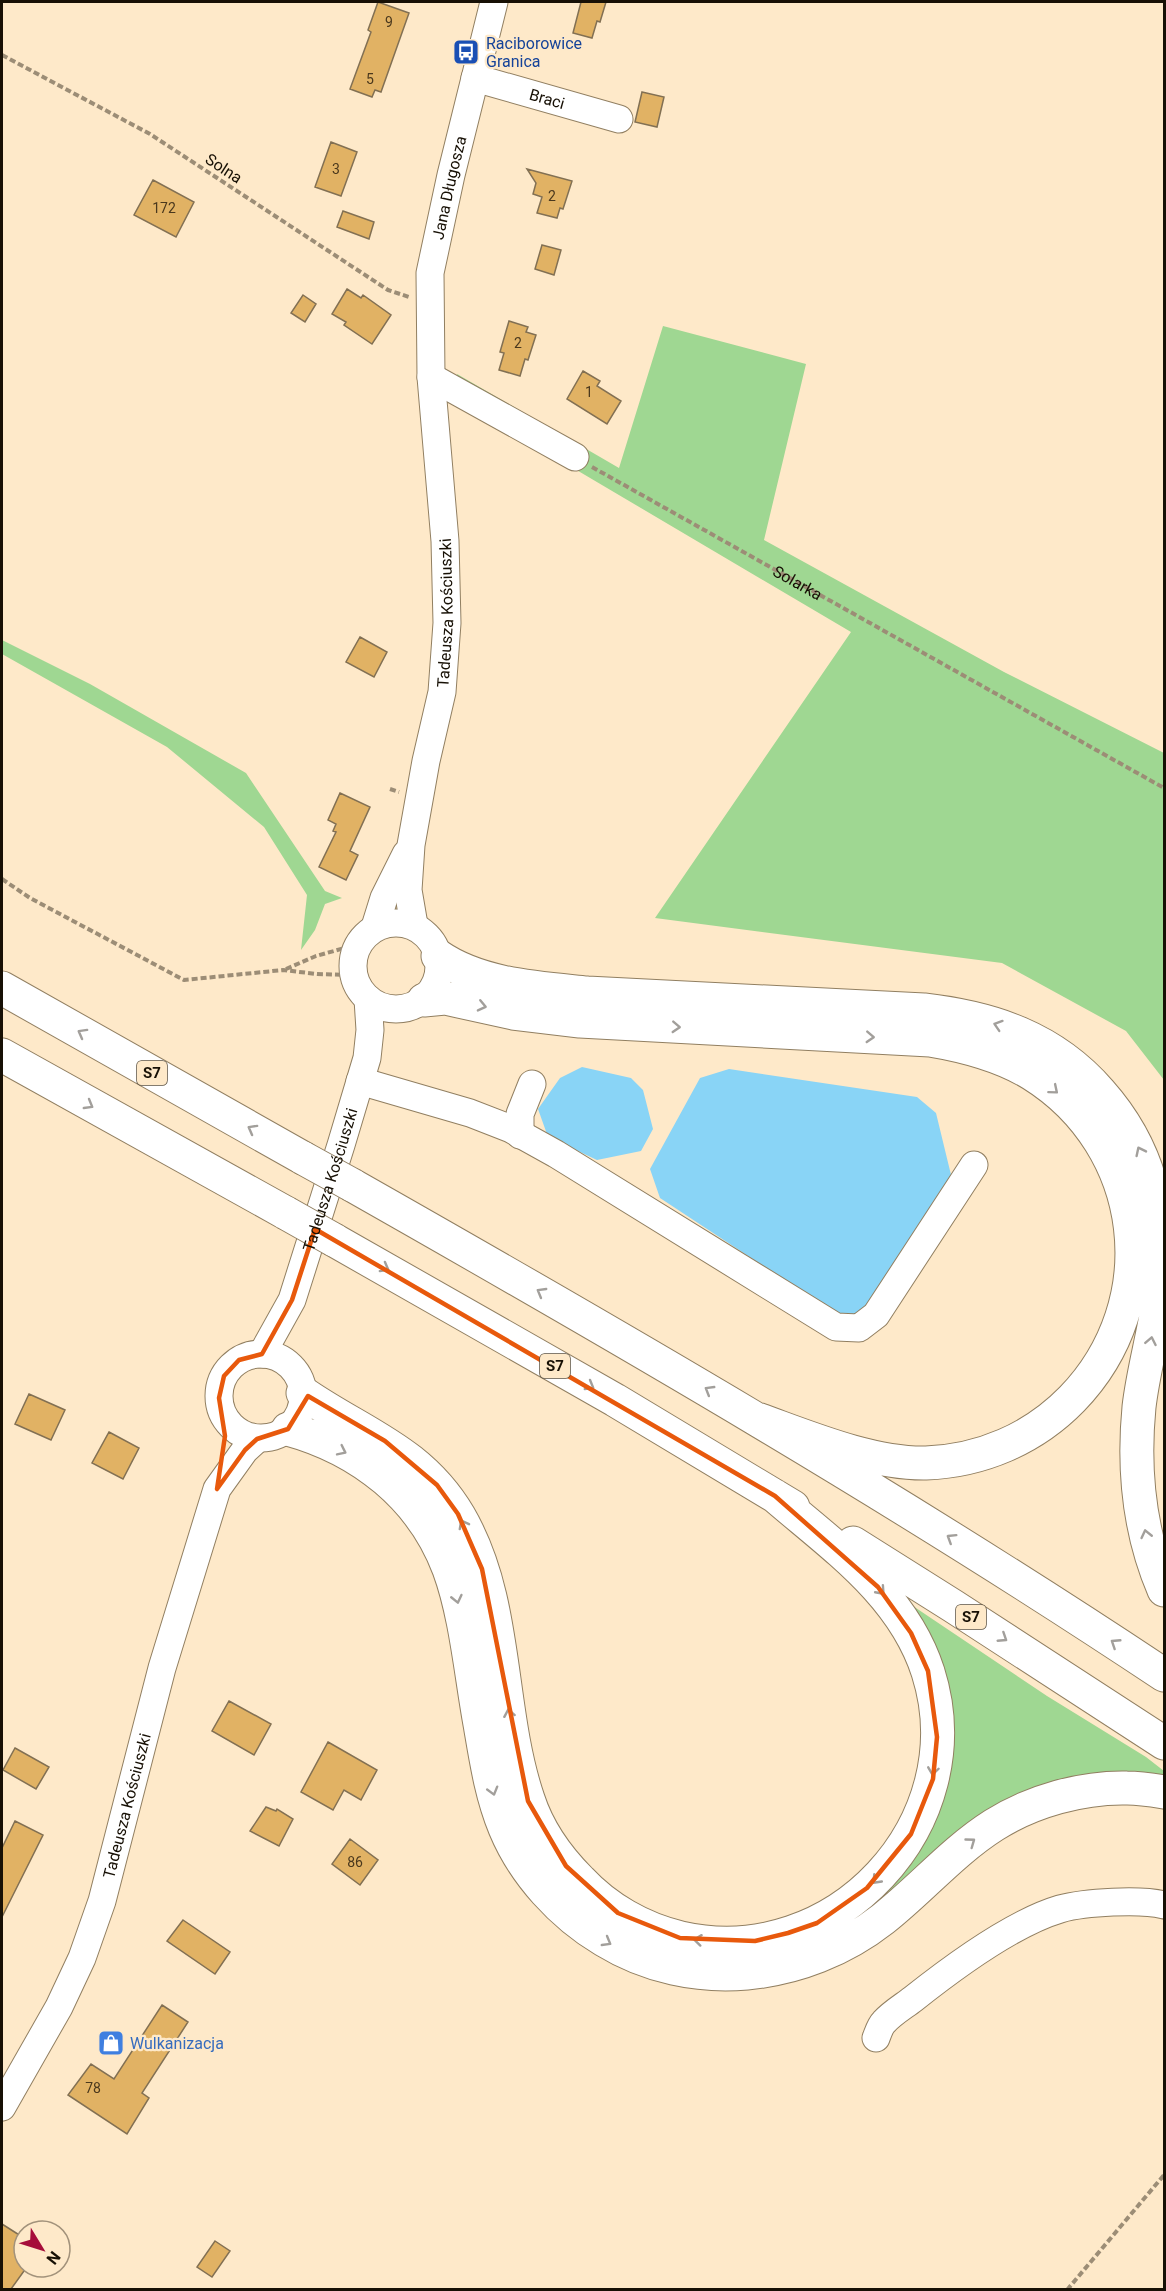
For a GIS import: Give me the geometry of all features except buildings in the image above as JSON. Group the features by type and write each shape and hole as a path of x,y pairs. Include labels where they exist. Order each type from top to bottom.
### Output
{"highway":[{"path":"438,956 456,967 477,975 551,989 587,993 924,1010 958,1014 999,1024 1019,1032 1041,1043 1078,1069 1110,1104 1137,1144 1148,1168 1159,1213 1162,1238 1161,1282 1141,1395 1137,1464 1141,1511 1146,1536 1164,1590"},
{"name":"S7","path":"2,988 477,1255 760,1420 960,1544 1164,1675"},
{"path":"412,1005 445,998 513,1013 580,1021 930,1040 953,1044 991,1054 1031,1073 1063,1097 1088,1124 1112,1162 1126,1200 1131,1232 1131,1275 1122,1320 1110,1346 1092,1375 1062,1409 1045,1423 1004,1446 954,1461 924,1463 872,1456 760,1420"},
{"name":"S7","path":"2,1055 596,1389 953,1606 1164,1743"},
{"path":"303,1393 385,1441 414,1462 437,1485 458,1514 471,1539 490,1597 520,1774 537,1821 566,1866 591,1893 618,1913 680,1938 719,1943 755,1941 817,1923 841,1909 891,1864 911,1834 933,1779 937,1737 936,1707 928,1671 911,1634 895,1607 878,1587 775,1496"},
{"path":"288,1429 330,1445 377,1471 406,1498 425,1522 438,1542 458,1600 489,1778 506,1830 522,1860 556,1903 580,1924 632,1955 662,1965 724,1975 781,1969 808,1961 835,1950 862,1934 884,1918 962,1848 995,1824 1025,1809 1058,1797 1089,1791 1126,1788 1164,1791"}],"street":[{"name":"Jana Długosza","path":"431,377 430,273 494,2"},
{"name":"Braci","path":"475,78 619,119"},
{"path":"431,377 575,457"},
{"name":"Tadeusza Kościuszki","path":"414,926 408,890 411,845 426,761 442,692 447,622 445,541 431,377"},
{"name":"Tadeusza Kościuszki","path":"367,936 411,845"},
{"path":"399,921 414,926 428,939 438,956 438,974 433,987 412,1005 383,1008 368,999 360,990 354,975 354,956 367,936 387,923 399,921"},
{"name":"Tadeusza Kościuszki","path":"273,1357 363,1070 370,1030 368,999"},
{"name":"Tadeusza Kościuszki","path":"363,1070 392,1017 412,1005"},
{"path":"363,1070 470,1113 556,1154 836,1327 859,1328 876,1315 974,1165"},
{"path":"520,1135 520,1114 532,1084"},
{"path":"273,1357 297,1375 303,1393 301,1408 288,1429 278,1435 256,1439 243,1434 225,1420 219,1398 224,1376 239,1360 273,1357"},
{"name":"Tadeusza Kościuszki","path":"2,2107 59,2007 82,1958 102,1901 162,1668 217,1489 218,1462 225,1436 225,1420"},
{"name":"Tadeusza Kościuszki","path":"217,1489 256,1439"},
{"path":"876,2038 883,2022 926,1988 984,1948 1020,1927 1060,1909 1108,1903 1164,1905"}],"path":[{"name":"Solna","path":"2,55 150,134 388,290 430,304"},
{"name":"Solarka","path":"575,457 1164,788"},
{"path":"2,879 30,898 184,980 283,970 354,975"},
{"path":"283,970 367,936"},
{"path":"1067,2289 1164,2175"}],"highlighted area":[{"path":"315,1229 775,1496 878,1587 911,1633 928,1671 937,1737 933,1779 911,1834 867,1888 817,1923 788,1933 755,1941 680,1938 618,1913 566,1866 528,1801 482,1569 458,1514 437,1485 385,1441 308,1396 288,1429 257,1439 245,1450 217,1489 225,1436 219,1398 224,1376 239,1360 262,1354 292,1300"}],"green space":[{"path":"663,326 806,364 764,540 1004,672 1164,753 1164,1080 1126,1031 1002,963 655,918 851,632 463,403 457,374 619,468"},
{"path":"2,640 90,684 246,773 325,891 342,898 325,904 315,930 301,950 307,895 264,827 167,747 2,654"},
{"path":"913,1606 1047,1696 1146,1757 1164,1771 1164,1777 1100,1774 896,1892 827,1937 829,1929 909,1863 933,1643"}],"water":[{"path":"582,1067 631,1078 643,1090 653,1129 641,1151 597,1160 548,1137 538,1109 560,1078"},
{"path":"729,1069 917,1097 936,1113 952,1179 870,1311 842,1318 660,1198 650,1169 700,1078"}],"place":[{"name":"Raciborowice Granica","path":"466,52"},
{"name":"Wulkanizacja","path":"111,2043"}]}
